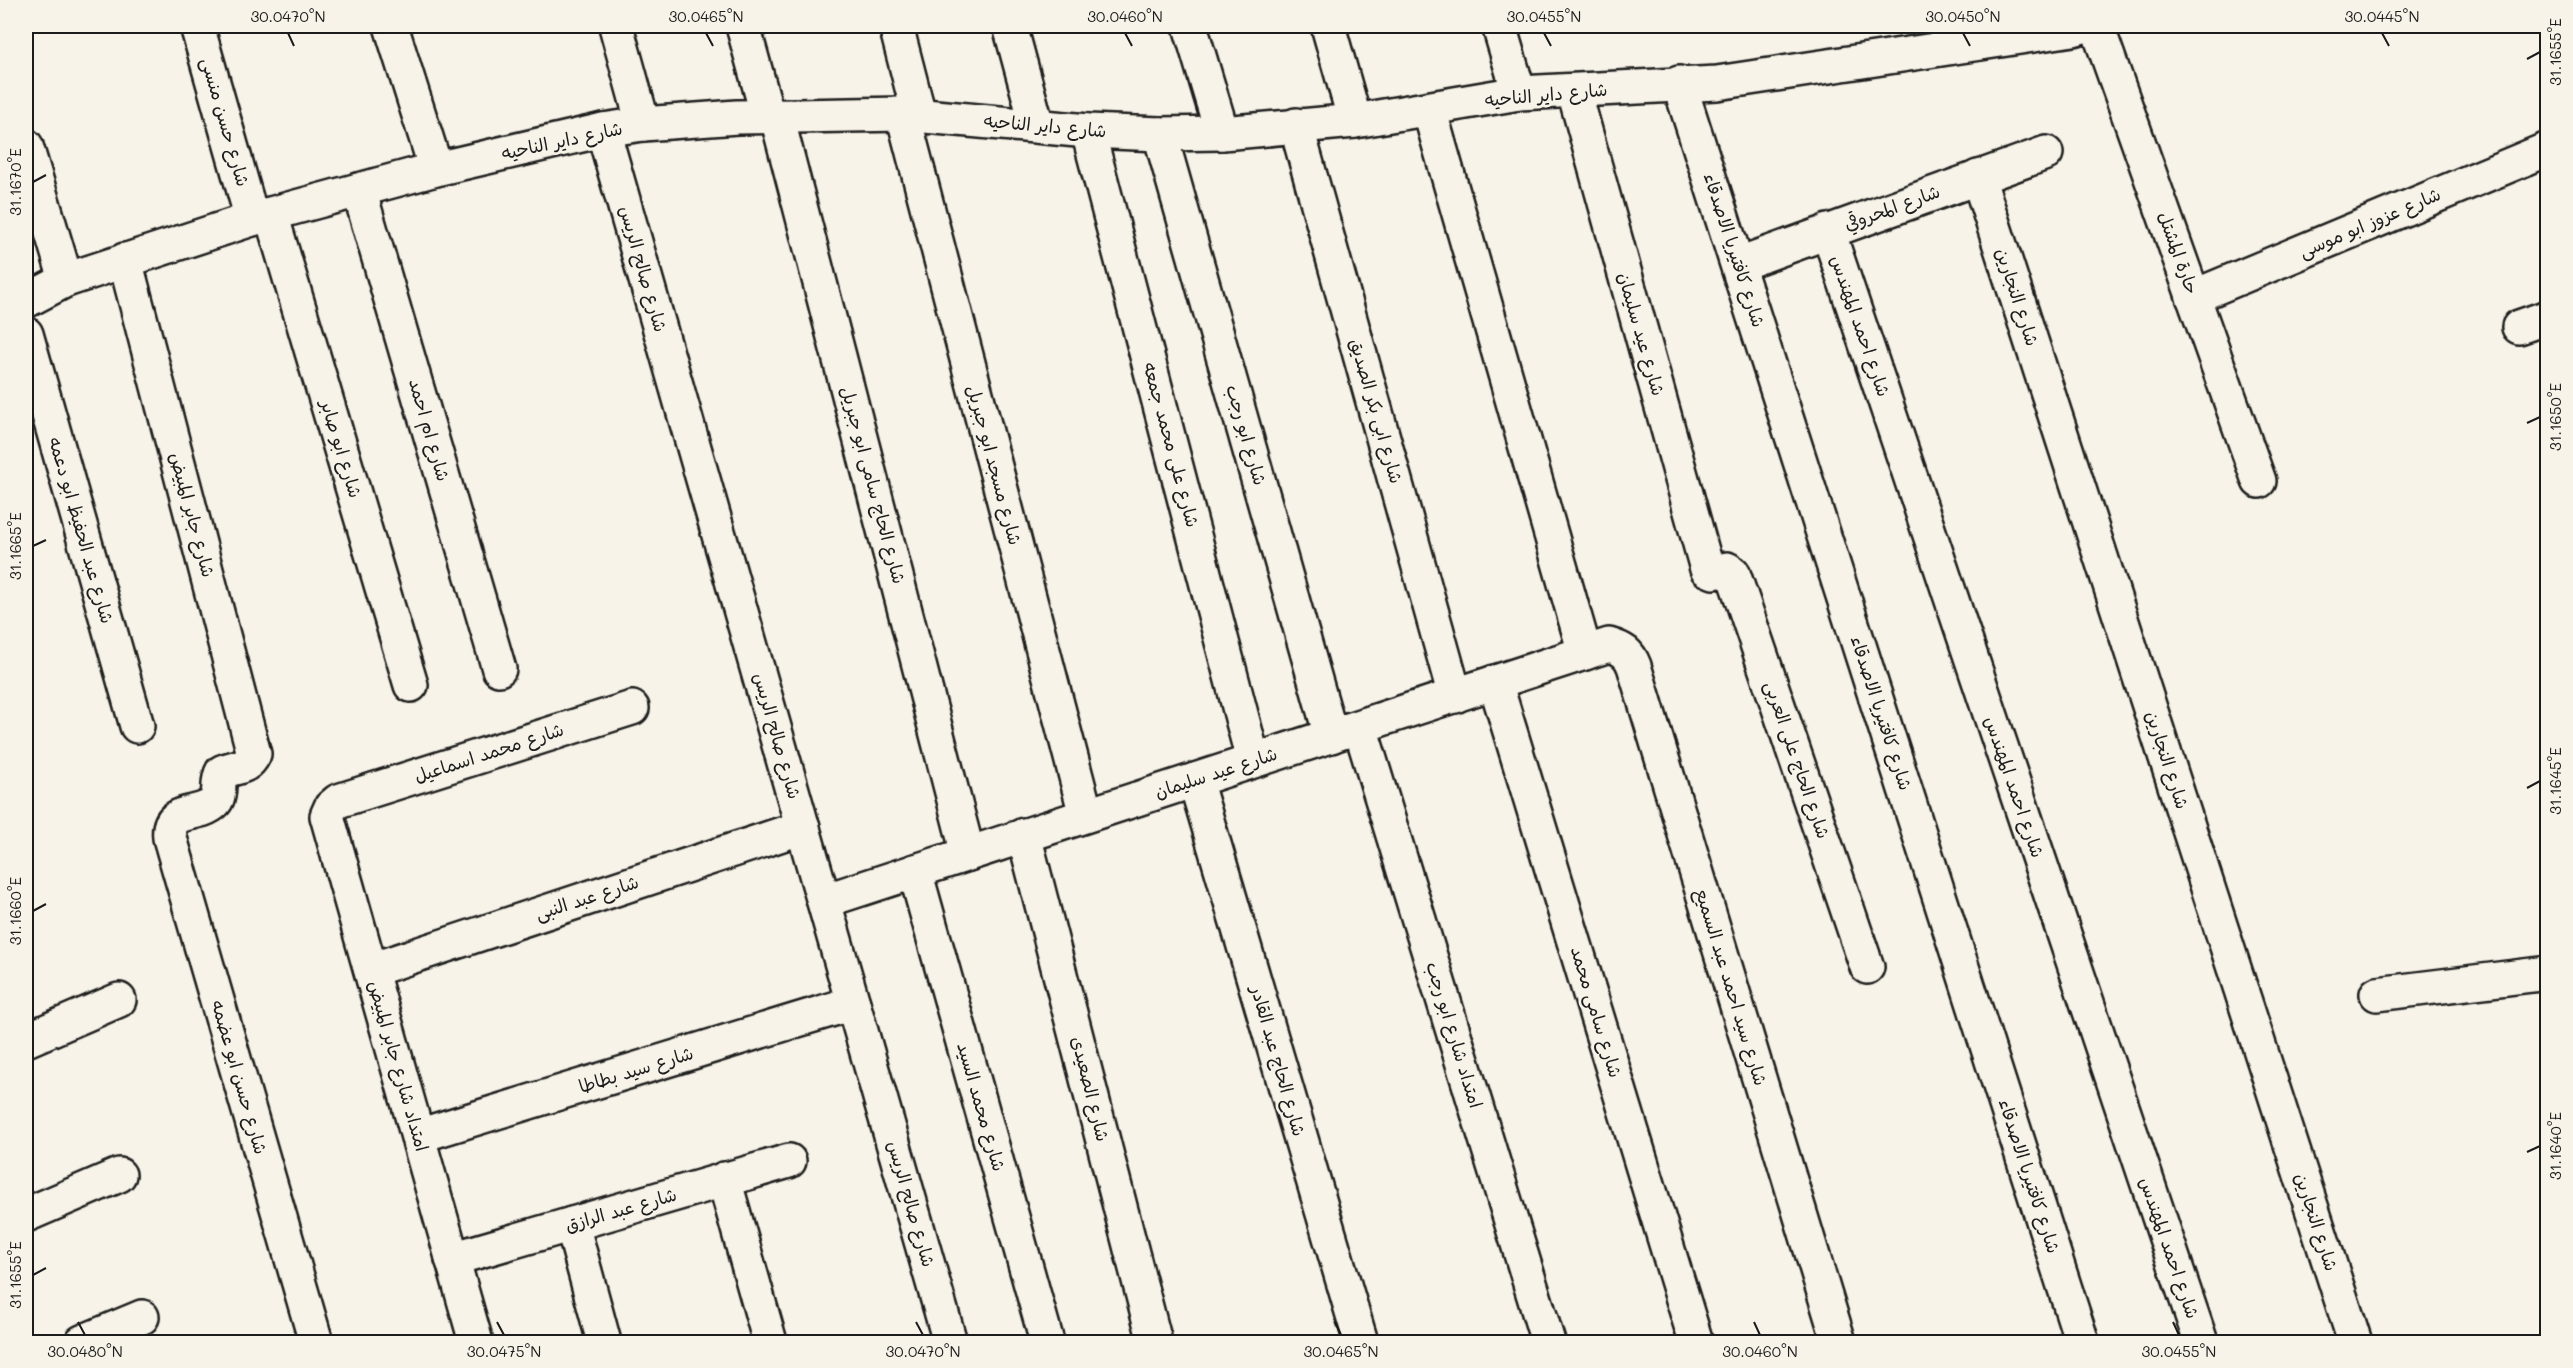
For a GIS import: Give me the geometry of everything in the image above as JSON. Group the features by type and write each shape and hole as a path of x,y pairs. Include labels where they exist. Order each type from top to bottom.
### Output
{"street":[{"name":"شارع حسن منسى","path":"197,26 262,217"},
{"path":"391,26 436,169"},
{"path":"616,26 644,124"},
{"name":"شارع الحاج سامى ابو جبريل","path":"743,26 772,117 969,854"},
{"name":"شارع مسجد ابو جبريل","path":"896,26 911,115 1086,815"},
{"path":"1010,26 1037,126"},
{"path":"1190,26 1222,133"},
{"path":"1328,26 1355,121"},
{"path":"1498,26 1519,93"},
{"name":"شارع داير الناحيه","path":"26,301 66,280 262,217 436,169 603,130 644,124 772,117 911,115 1088,130 1160,134 1222,133 1355,121 1519,93 1679,83 1717,83 2083,26"},
{"name":"حارة المشتل","path":"2097,26 2259,481"},
{"name":"شارع كافتيريا الاصدقاء","path":"1679,83 1739,264 2082,1342"},
{"name":"شارع عيد سليمان","path":"1574,91 1705,564 1707,569 1714,572"},
{"path":"1429,109 1597,649"},
{"name":"شارع ابى بكر الصديق","path":"1296,125 1455,696"},
{"name":"شارع صالح الريس","path":"603,130 950,1342"},
{"name":"شارع على محمد جمعه","path":"1088,130 1253,760"},
{"name":"شارع ابو رجب","path":"1160,134 1345,731"},
{"path":"26,146 66,280"},
{"name":"شارع عزوز ابو موسى","path":"2193,297 2547,149"},
{"name":"شارع المحروقي","path":"1739,264 2046,153"},
{"name":"شارع النجارين","path":"1978,177 2355,1342"},
{"name":"شارع ام احمد","path":"359,190 499,669"},
{"name":"شارع ابو صابر","path":"262,217 411,685"},
{"name":"شارع احمد المهندس","path":"1828,231 2201,1342"},
{"name":"شارع جابر المبيض","path":"125,260 254,754 250,762 242,767 222,772 218,781 218,798 215,803 180,816"},
{"name":"شارع عبد الحفيظ ابو دعمه","path":"26,334 137,726"},
{"name":"شارع الحاج على العربى","path":"1714,572 1727,569 1733,573 1867,967"},
{"name":"شارع سيد احمد عبد السميع","path":"1597,649 1620,648 1630,655 1634,666 1839,1342"},
{"name":"شارع عيد سليمان","path":"824,901 1597,649"},
{"name":"شارع سامى محمد","path":"1496,682 1696,1342"},
{"name":"شارع محمد اسماعيل","path":"347,798 632,708"},
{"name":"امتداد شارع ابو رجب","path":"1345,731 1548,1342"},
{"name":"شارع الحاج عبد القادر","path":"1195,780 1361,1342"},
{"name":"امتداد شارع جابر المبيض","path":"347,798 331,807 327,816 328,825 476,1342"},
{"name":"شارع حسن ابو عضمه","path":"180,816 172,821 169,829 170,838 316,1342"},
{"name":"شارع عبد النبى","path":"371,970 803,827"},
{"name":"شارع الصعيدى","path":"1024,835 1155,1342"},
{"name":"شارع محمد السيد","path":"915,871 1047,1342"},
{"path":"2377,994 2547,974"},
{"path":"26,1040 119,1000"},
{"name":"شارع سيد بطاطا","path":"418,1136 853,1003"},
{"name":"شارع عبد الرازق","path":"452,1259 789,1161"},
{"path":"26,1215 119,1175"},
{"path":"724,1179 770,1342"},
{"path":"572,1224 604,1342"},
{"path":"82,1342 142,1317"}]}
